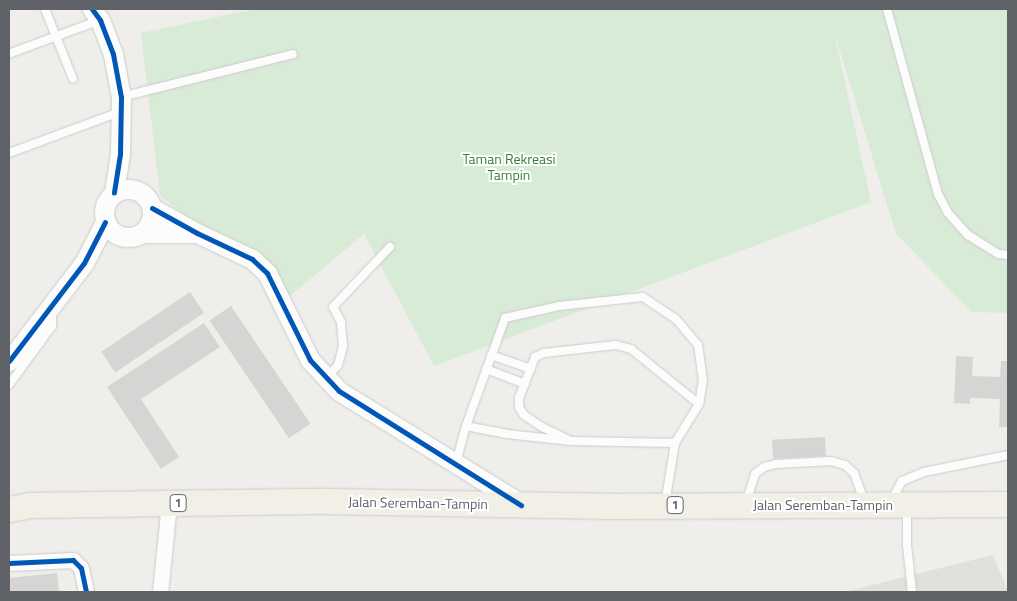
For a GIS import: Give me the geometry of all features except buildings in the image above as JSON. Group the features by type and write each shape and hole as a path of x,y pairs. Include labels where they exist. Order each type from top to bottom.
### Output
{"highway":[{"name":"Jalan Seremban-Tampin","path":"15,502 169,504 326,501 665,506 746,504 887,506 997,504"},
{"path":"997,504 1008,517"}],"street":[{"path":"9,361 51,303 84,263 105,222 104,206 114,193 120,154 121,104 113,54 96,15"},
{"path":"120,154 140,192"},
{"path":"84,263 133,235 151,222 152,208 146,196 140,192 127,189 114,193"},
{"path":"152,208 196,233 252,259 267,273 310,360 339,391 521,505"},
{"path":"105,222 116,234 196,233"},
{"path":"160,592 169,504"},
{"path":"9,562 73,560 81,568 86,592"}],"lane":[{"path":"45,9 73,79"},
{"path":"887,9 941,200 948,214 968,235 999,254 1008,255"},
{"path":"11,53 55,36 96,15"},
{"path":"9,153 121,104 293,54"},
{"path":"325,378 338,365 343,346 341,322 333,307 390,247"},
{"path":"456,464 466,426 504,318 559,306 643,297 676,319 698,345 703,380 699,404 675,443 665,506"},
{"path":"9,385 52,326 51,303"},
{"path":"571,441 524,415 519,407 518,398 535,358 544,353 616,345 631,349 699,404"},
{"path":"491,355 531,369"},
{"path":"486,368 525,384"},
{"path":"466,426 507,434 571,441 675,443"},
{"path":"887,506 902,481 924,472 1008,455"},
{"path":"746,504 755,474 764,467 776,464 831,461 845,466 887,506 907,545 912,592"}],"shaded area":[{"path":"993,555 1008,592 844,592"}],"green space":[{"name":"Taman Rekreasi Tampin","path":"255,9 1008,9 1008,313 972,312 896,234 834,32 871,202 434,366 364,234 285,300 160,195 141,33"}],"cycle path":[{"path":"92,9 100,20 113,54 121,97 120,154 114,193"},
{"path":"152,208 197,233 252,259 267,273 310,360 339,391 521,505"},
{"path":"9,361 84,263 105,222"},
{"path":"9,563 73,560 81,568 86,592"}]}
